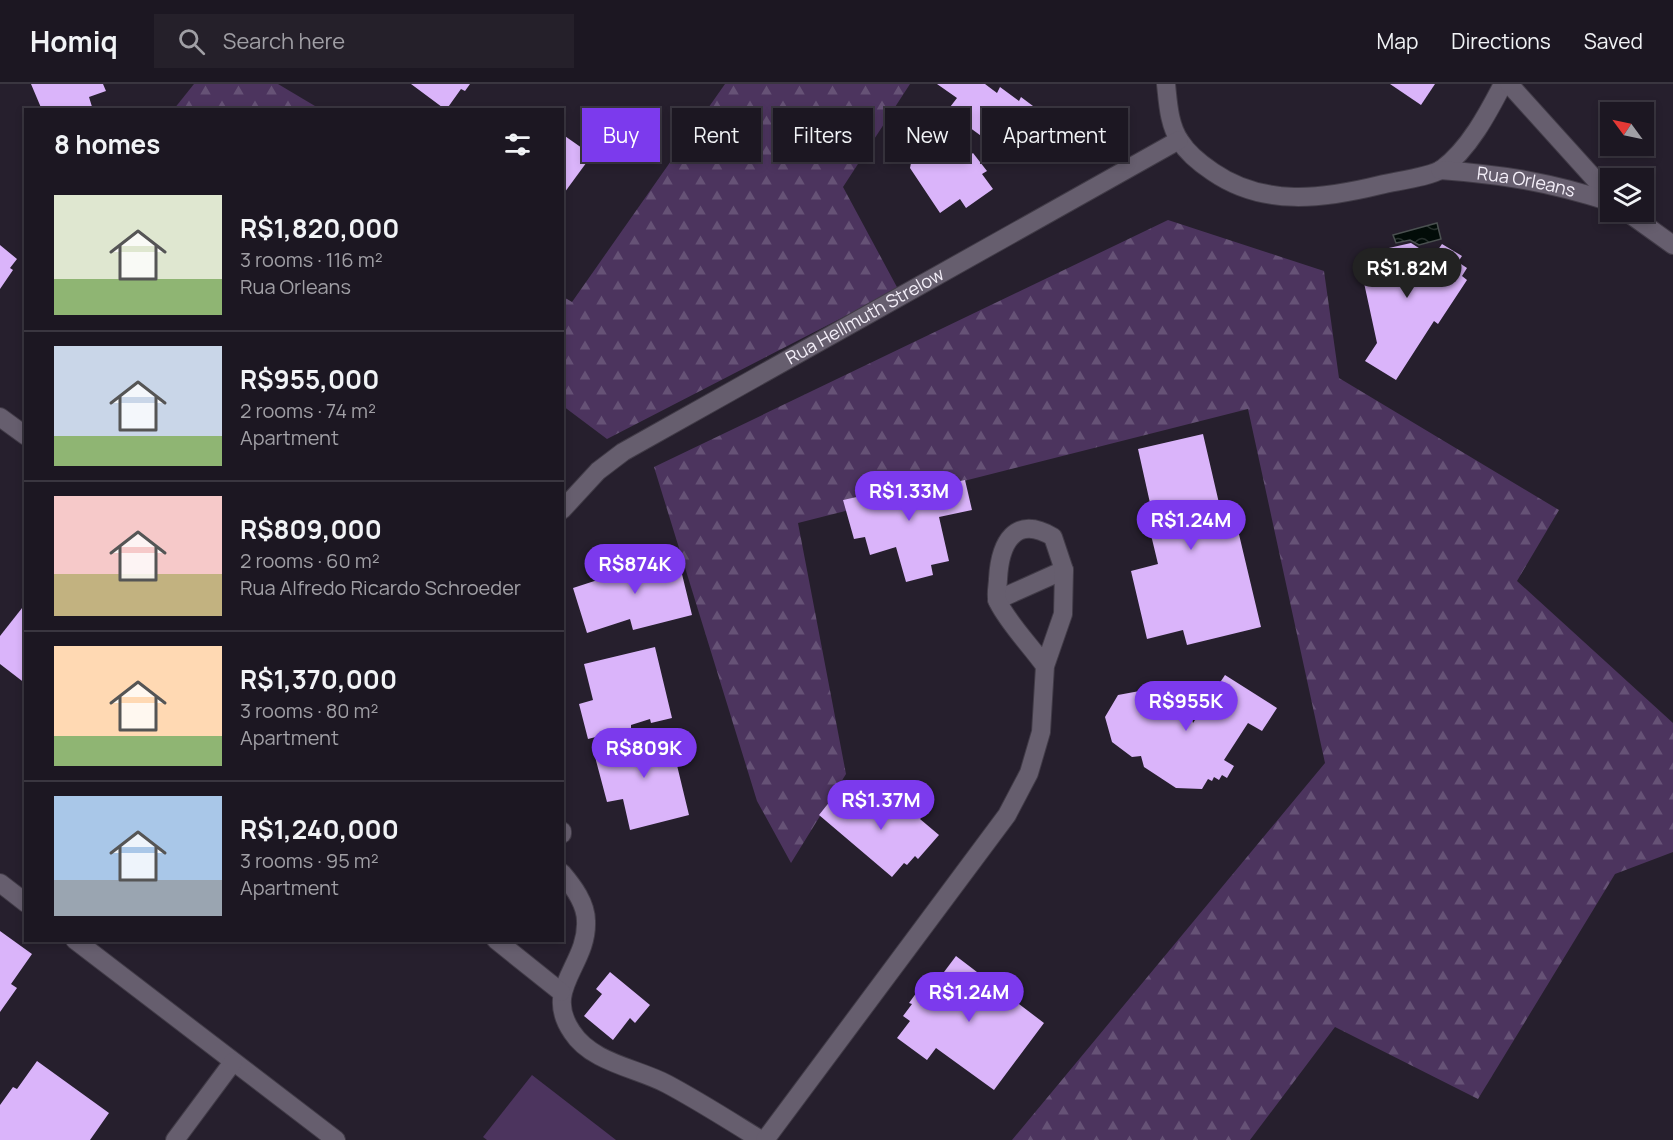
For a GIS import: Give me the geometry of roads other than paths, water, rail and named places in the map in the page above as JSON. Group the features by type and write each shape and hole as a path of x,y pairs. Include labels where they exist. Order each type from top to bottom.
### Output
{"street":[{"path":"1166,84 1168,112 1179,140 1198,162 1230,184 1270,196 1307,198 1347,193 1440,170 1462,149 1503,84"},
{"name":"Rua Orleans","path":"1509,84 1600,185"},
{"name":"Rua Hellmuth Strelow","path":"564,508 598,471 623,452 1179,140"},
{"name":"Rua Orleans","path":"1440,170 1504,175 1558,185 1600,198"},
{"path":"1641,222 1673,245"},
{"path":"0,417 24,435"},
{"path":"564,876 578,894 586,920 581,955 561,992 563,1012 572,1033 591,1050 665,1083 763,1140 1007,816 1029,773 1041,732 1046,666 1063,614 1064,570 1053,537 1039,528 1022,528 1006,542 999,563 997,600 1046,666"},
{"path":"997,600 1064,570"},
{"path":"0,884 24,902"},
{"path":"78,942 336,1140"},
{"path":"498,942 561,992"},
{"path":"175,1140 233,1062"}],"water":[{"path":"1437,223 1441,239 1419,245 1410,240 1396,243 1393,235"}]}
